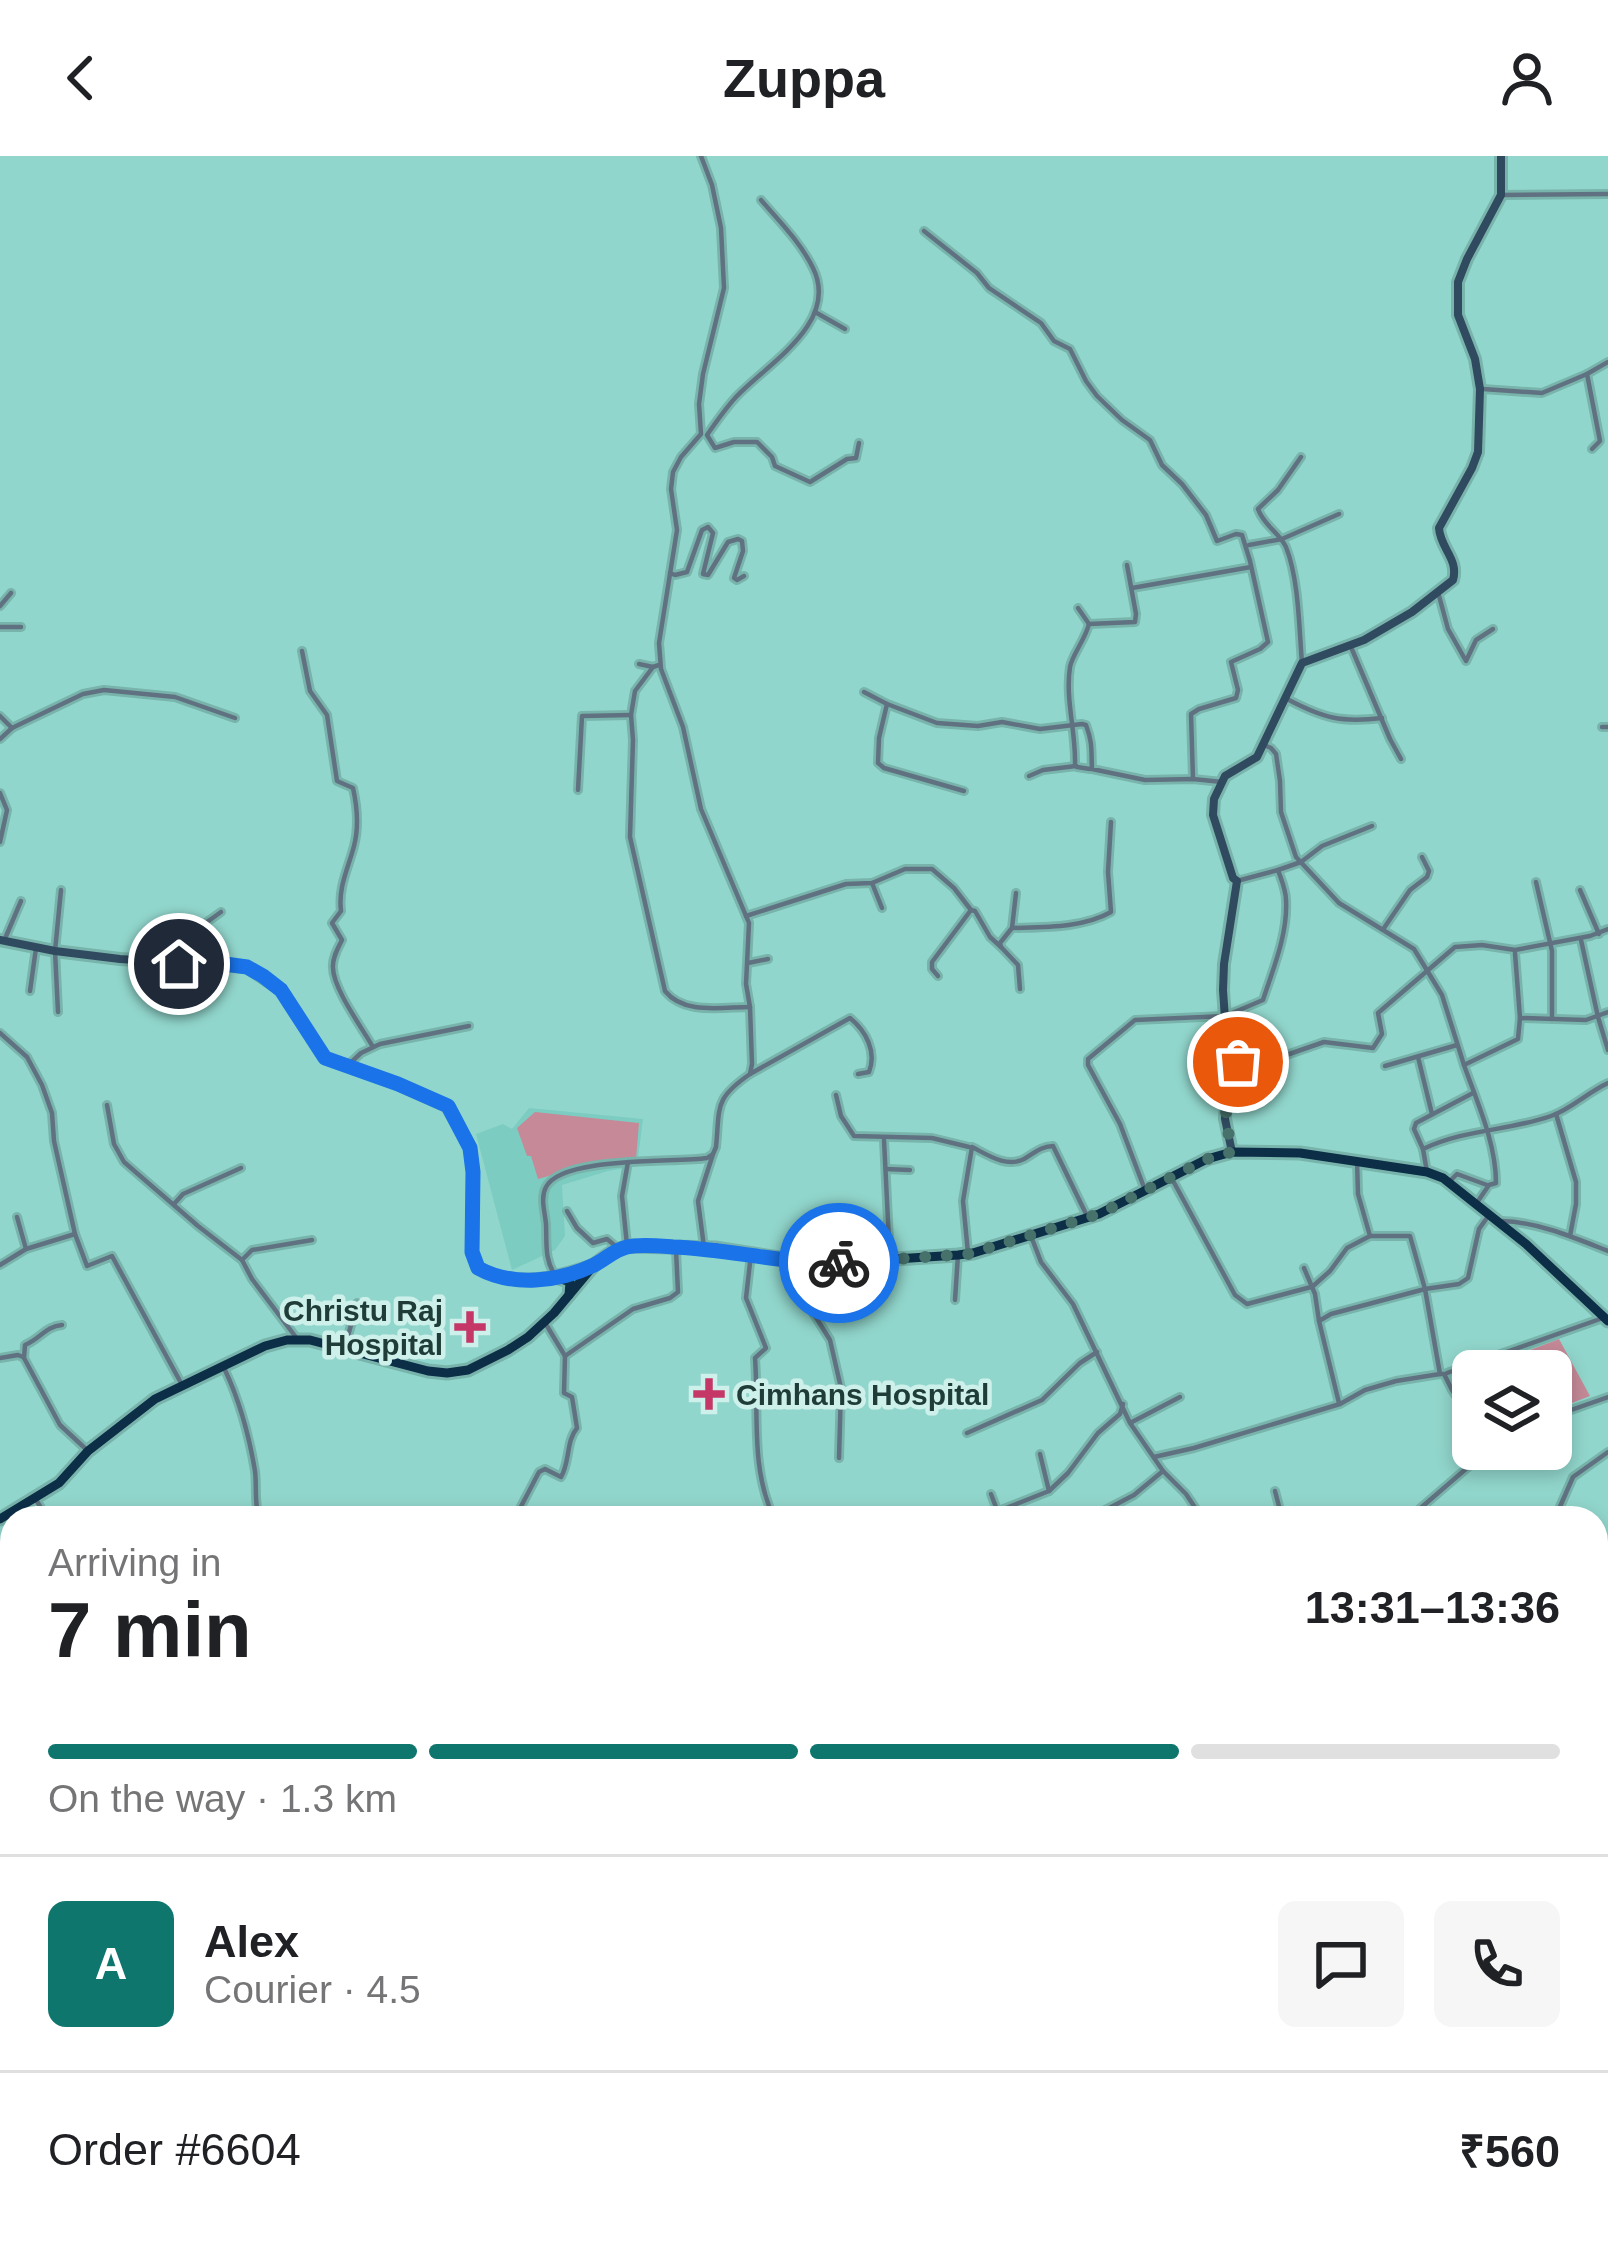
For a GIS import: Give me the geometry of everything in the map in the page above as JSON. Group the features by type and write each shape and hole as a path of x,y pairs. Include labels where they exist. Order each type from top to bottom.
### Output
{"main road":[{"path":"1232,1152 1225,1119 1224,964 1237,881 1213,815 1214,800 1229,772 1252,763 1264,746 1302,663 1351,646 1412,611 1453,580 1452,559 1439,528 1476,460 1481,430 1480,389 1475,359 1458,315 1458,282 1501,195 1501,156"},
{"path":"2,941 120,959 247,967 263,976 290,1002 325,1058 448,1106 470,1148 472,1252 478,1268 493,1276 534,1280 562,1275 623,1248 704,1248 817,1264 963,1255 1088,1218 1207,1159 1232,1152 1276,1151 1427,1172 1450,1182 1606,1319"},
{"path":"22,1506 59,1484 88,1451 131,1415 265,1346 298,1340 346,1347 428,1371 468,1370 528,1336 595,1264"},
{"path":"562,1275 573,1291"}],"street":[{"path":"700,156 721,228 724,288 703,374 699,404 704,435 715,448 757,442 775,466 810,482 856,458 859,443"},
{"path":"1501,195 1608,194"},
{"path":"750,1074 748,923 701,809 683,728 657,665 677,530 671,489 674,472 681,457 734,399 800,337 815,312 816,272 761,200"},
{"path":"924,231 989,288 1041,323 1054,341 1070,349 1097,396 1150,440 1162,465 1206,514 1217,541 1239,534 1246,546 1268,642 1231,662 1236,698 1191,714 1193,779"},
{"path":"815,312 845,329"},
{"path":"1480,389 1542,393 1608,362"},
{"path":"1587,374 1604,441 1592,449"},
{"path":"1599,430 1608,428"},
{"path":"1301,457 1258,509 1289,556 1302,663"},
{"path":"1246,546 1282,539 1339,514"},
{"path":"670,573 687,572 702,530 708,527 712,533 703,574 706,577 712,571 734,539 744,545 734,578 744,576"},
{"path":"1089,624 1133,623 1136,614 1127,565"},
{"path":"1132,588 1251,567"},
{"path":"1438,592 1448,628 1466,661 1476,640 1492,629"},
{"path":"0,606 10,593"},
{"path":"1078,608 1089,624"},
{"path":"1076,766 1070,662 1089,624"},
{"path":"0,627 21,627"},
{"path":"1351,646 1401,759"},
{"path":"302,651 310,692 326,715 337,781 354,792 354,846 339,896 340,911 332,923 342,940 332,965 347,1004 373,1047"},
{"path":"639,664 657,665"},
{"path":"657,665 635,691 631,715 630,837 665,991 683,1006 750,1007"},
{"path":"0,739 12,728 83,694 104,690 175,697 235,718"},
{"path":"864,692 938,723 979,726 1002,722 1040,729 1086,725 1093,745 1092,769"},
{"path":"1287,699 1320,717 1382,718"},
{"path":"887,704 878,763 964,791"},
{"path":"578,790 582,716 631,715"},
{"path":"0,716 12,728"},
{"path":"1264,746 1276,754 1281,812 1301,862 1340,903 1410,945 1449,1013 1496,1173 1496,1183 1489,1185 1457,1174 1450,1182"},
{"path":"1029,776 1076,766 1145,780 1222,782"},
{"path":"0,793 6,805 0,842"},
{"path":"1012,928 1046,928 1111,912 1111,822"},
{"path":"1237,881 1301,862 1322,846 1372,826"},
{"path":"1382,930 1410,890 1427,877 1422,857"},
{"path":"746,916 846,884 872,883 904,869 932,869 954,887 990,937 1018,965 1020,989"},
{"path":"1145,1191 1120,1124 1088,1059 1135,1020 1225,1016 1263,1000 1281,945 1286,908 1278,870"},
{"path":"1536,882 1551,944 1552,1019"},
{"path":"872,883 882,908"},
{"path":"58,1012 55,951 61,890"},
{"path":"1580,890 1599,934"},
{"path":"1001,947 1012,928 1016,893"},
{"path":"2,941 21,901"},
{"path":"938,976 932,962 970,910"},
{"path":"191,964 194,932 221,912"},
{"path":"1228,1063 1272,1060 1324,1042 1373,1048 1382,1034 1378,1013 1455,947 1515,950 1608,929"},
{"path":"1580,938 1608,1050"},
{"path":"30,992 36,948"},
{"path":"1464,1065 1518,1039 1515,950"},
{"path":"748,963 768,959"},
{"path":"1520,1018 1586,1020 1608,1012"},
{"path":"704,1248 698,1201 713,1154 722,1097 728,1089 850,1018 861,1028 872,1053 869,1072 858,1074"},
{"path":"346,1067 361,1052 395,1039 469,1025"},
{"path":"0,1034 27,1057 42,1085 87,1266 109,1256 116,1259 182,1385"},
{"path":"1385,1066 1457,1045"},
{"path":"1418,1057 1432,1114"},
{"path":"1423,1149 1446,1138 1556,1114 1608,1083"},
{"path":"1427,1172 1414,1126 1474,1093"},
{"path":"836,1095 854,1136 932,1138 1014,1163 1046,1145 1053,1146 1088,1218"},
{"path":"107,1105 113,1144 124,1162 242,1260 298,1340"},
{"path":"1556,1114 1576,1182 1570,1236"},
{"path":"883,1138 890,1261"},
{"path":"956,1300 972,1148"},
{"path":"562,1275 546,1258 544,1190 550,1181 590,1166 698,1160 713,1154"},
{"path":"1357,1160 1358,1194 1370,1236"},
{"path":"623,1248 622,1196 628,1162"},
{"path":"174,1204 184,1194 241,1168"},
{"path":"886,1169 910,1170"},
{"path":"1171,1177 1235,1295 1246,1304 1312,1287 1347,1248 1370,1236 1410,1236 1442,1374 1452,1389"},
{"path":"1476,1204 1489,1185"},
{"path":"567,1211 593,1243 607,1239 623,1248"},
{"path":"17,1216 26,1249"},
{"path":"1319,1321 1425,1288 1460,1284 1468,1278 1478,1229 1493,1218 1570,1236 1608,1251"},
{"path":"0,1265 26,1249 76,1234"},
{"path":"1031,1236 1041,1262 1073,1304 1130,1423 1194,1506"},
{"path":"242,1260 252,1250 312,1240"},
{"path":"565,1356 632,1309 678,1292 675,1247"},
{"path":"750,1258 746,1298 766,1348 755,1358 755,1429 762,1486 770,1506"},
{"path":"817,1264 822,1302 812,1311 830,1340 841,1388 839,1458"},
{"path":"1304,1268 1340,1404"},
{"path":"346,1347 357,1303"},
{"path":"1154,1456 1340,1404 1396,1381 1442,1374 1606,1319"},
{"path":"521,1506 539,1472 545,1469 560,1478 572,1433 578,1428 572,1397 563,1390 565,1356 544,1321"},
{"path":"62,1325 46,1328 25,1345 24,1358 61,1425 88,1451"},
{"path":"967,1433 1042,1400 1097,1352"},
{"path":"0,1358 24,1358"},
{"path":"222,1365 249,1439 258,1506"},
{"path":"1130,1423 1180,1397"},
{"path":"1572,1410 1608,1397"},
{"path":"1016,1506 1049,1491 1068,1473 1098,1433 1120,1414 1123,1404"},
{"path":"1560,1506 1573,1477 1608,1452"},
{"path":"1040,1454 1049,1491"},
{"path":"1422,1506 1464,1470"},
{"path":"1117,1506 1163,1471"},
{"path":"1274,1491 1278,1506"},
{"path":"991,1494 996,1506"},
{"path":"35,1498 40,1506"}],"shaded area":[{"path":"529,1108 643,1119 637,1166 562,1185 565,1236 555,1250 512,1270 476,1134 503,1124 512,1129"},
{"path":"535,1112 639,1123 636,1159 605,1160 538,1179 517,1128"},
{"path":"1559,1339 1565,1350 1530,1350"},
{"path":"1572,1363 1590,1396 1572,1403"}],"way so far":[{"path":"839,1263 969,1254 1099,1214 1207,1159 1232,1152 1224,1094 1228,1063 1238,1062"}],"place":[{"name":"Christu Raj Hospital","path":"470,1327"},
{"name":"Cimhans Hospital","path":"709,1394"}],"route":[{"path":"179,964 247,967 281,990 325,1058 448,1106 470,1148 472,1252 478,1268 493,1276 515,1280 556,1277 628,1246 715,1248 793,1262 839,1263"}]}
